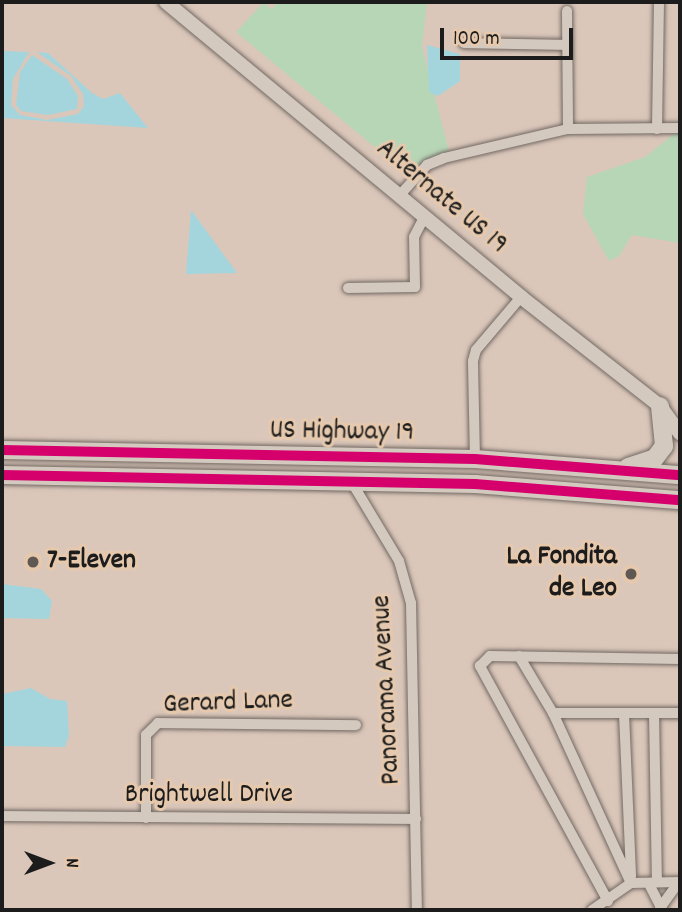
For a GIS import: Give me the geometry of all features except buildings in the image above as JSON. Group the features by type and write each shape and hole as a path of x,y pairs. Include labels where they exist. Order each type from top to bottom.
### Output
{"highway":[{"path":"660,406 680,422"},
{"path":"621,469 660,453 666,433 660,406"},
{"name":"US Highway 19","path":"2,450 475,459 680,475"},
{"path":"227,479 252,470 308,470 315,467 318,455"},
{"path":"351,481 354,473 368,465 459,467 508,461"},
{"name":"US Highway 19","path":"2,475 524,486 680,500"}],"main road":[{"name":"Alternate US 19","path":"166,2 521,297 660,406 680,435"}],"street":[{"path":"657,129 659,3"},
{"path":"567,11 568,129"},
{"path":"464,43 567,45"},
{"path":"399,196 427,165 444,158 568,129 680,128"},
{"path":"348,288 415,287 414,237 424,217"},
{"path":"475,459 472,360 476,350 521,297"},
{"name":"Panorama Avenue","path":"351,481 399,561 408,586 417,910"},
{"path":"608,901 480,671 481,662 490,656 680,659"},
{"path":"519,656 553,713 631,883"},
{"path":"553,713 680,713"},
{"path":"654,713 653,883 661,909"},
{"path":"625,714 631,883"},
{"name":"Gerard Lane","path":"146,818 146,735 158,723 356,725"},
{"name":"Brightwell Drive","path":"2,816 416,819"},
{"path":"592,910 631,883 680,882"},
{"path":"661,909 680,882"}],"green space":[{"path":"278,2 427,2 422,47 449,151 406,173 236,32 263,3 272,9"},
{"path":"680,129 680,243 632,235 619,256 609,261 583,214 587,177 645,157"}],"water":[{"path":"427,45 460,54 460,81 438,96 429,92"},
{"path":"2,51 29,52 13,79 11,105 20,115 47,120 78,114 84,106 83,94 71,76 37,52 48,53 92,93 103,99 120,93 148,128 2,118"},
{"path":"32,55 67,79 78,96 77,109 48,115 21,111 16,105 20,72"},
{"path":"191,210 237,273 186,274"},
{"path":"2,584 41,589 52,601 49,619 2,618"},
{"path":"31,688 50,699 67,701 69,735 65,747 2,746 2,694"}],"cycle path":[{"path":"2,450 475,459 680,475"},
{"path":"2,475 475,484 680,500"}],"place":[{"name":"7-Eleven","path":"33,562"},
{"name":"La Fondita de Leo","path":"631,574"}]}
